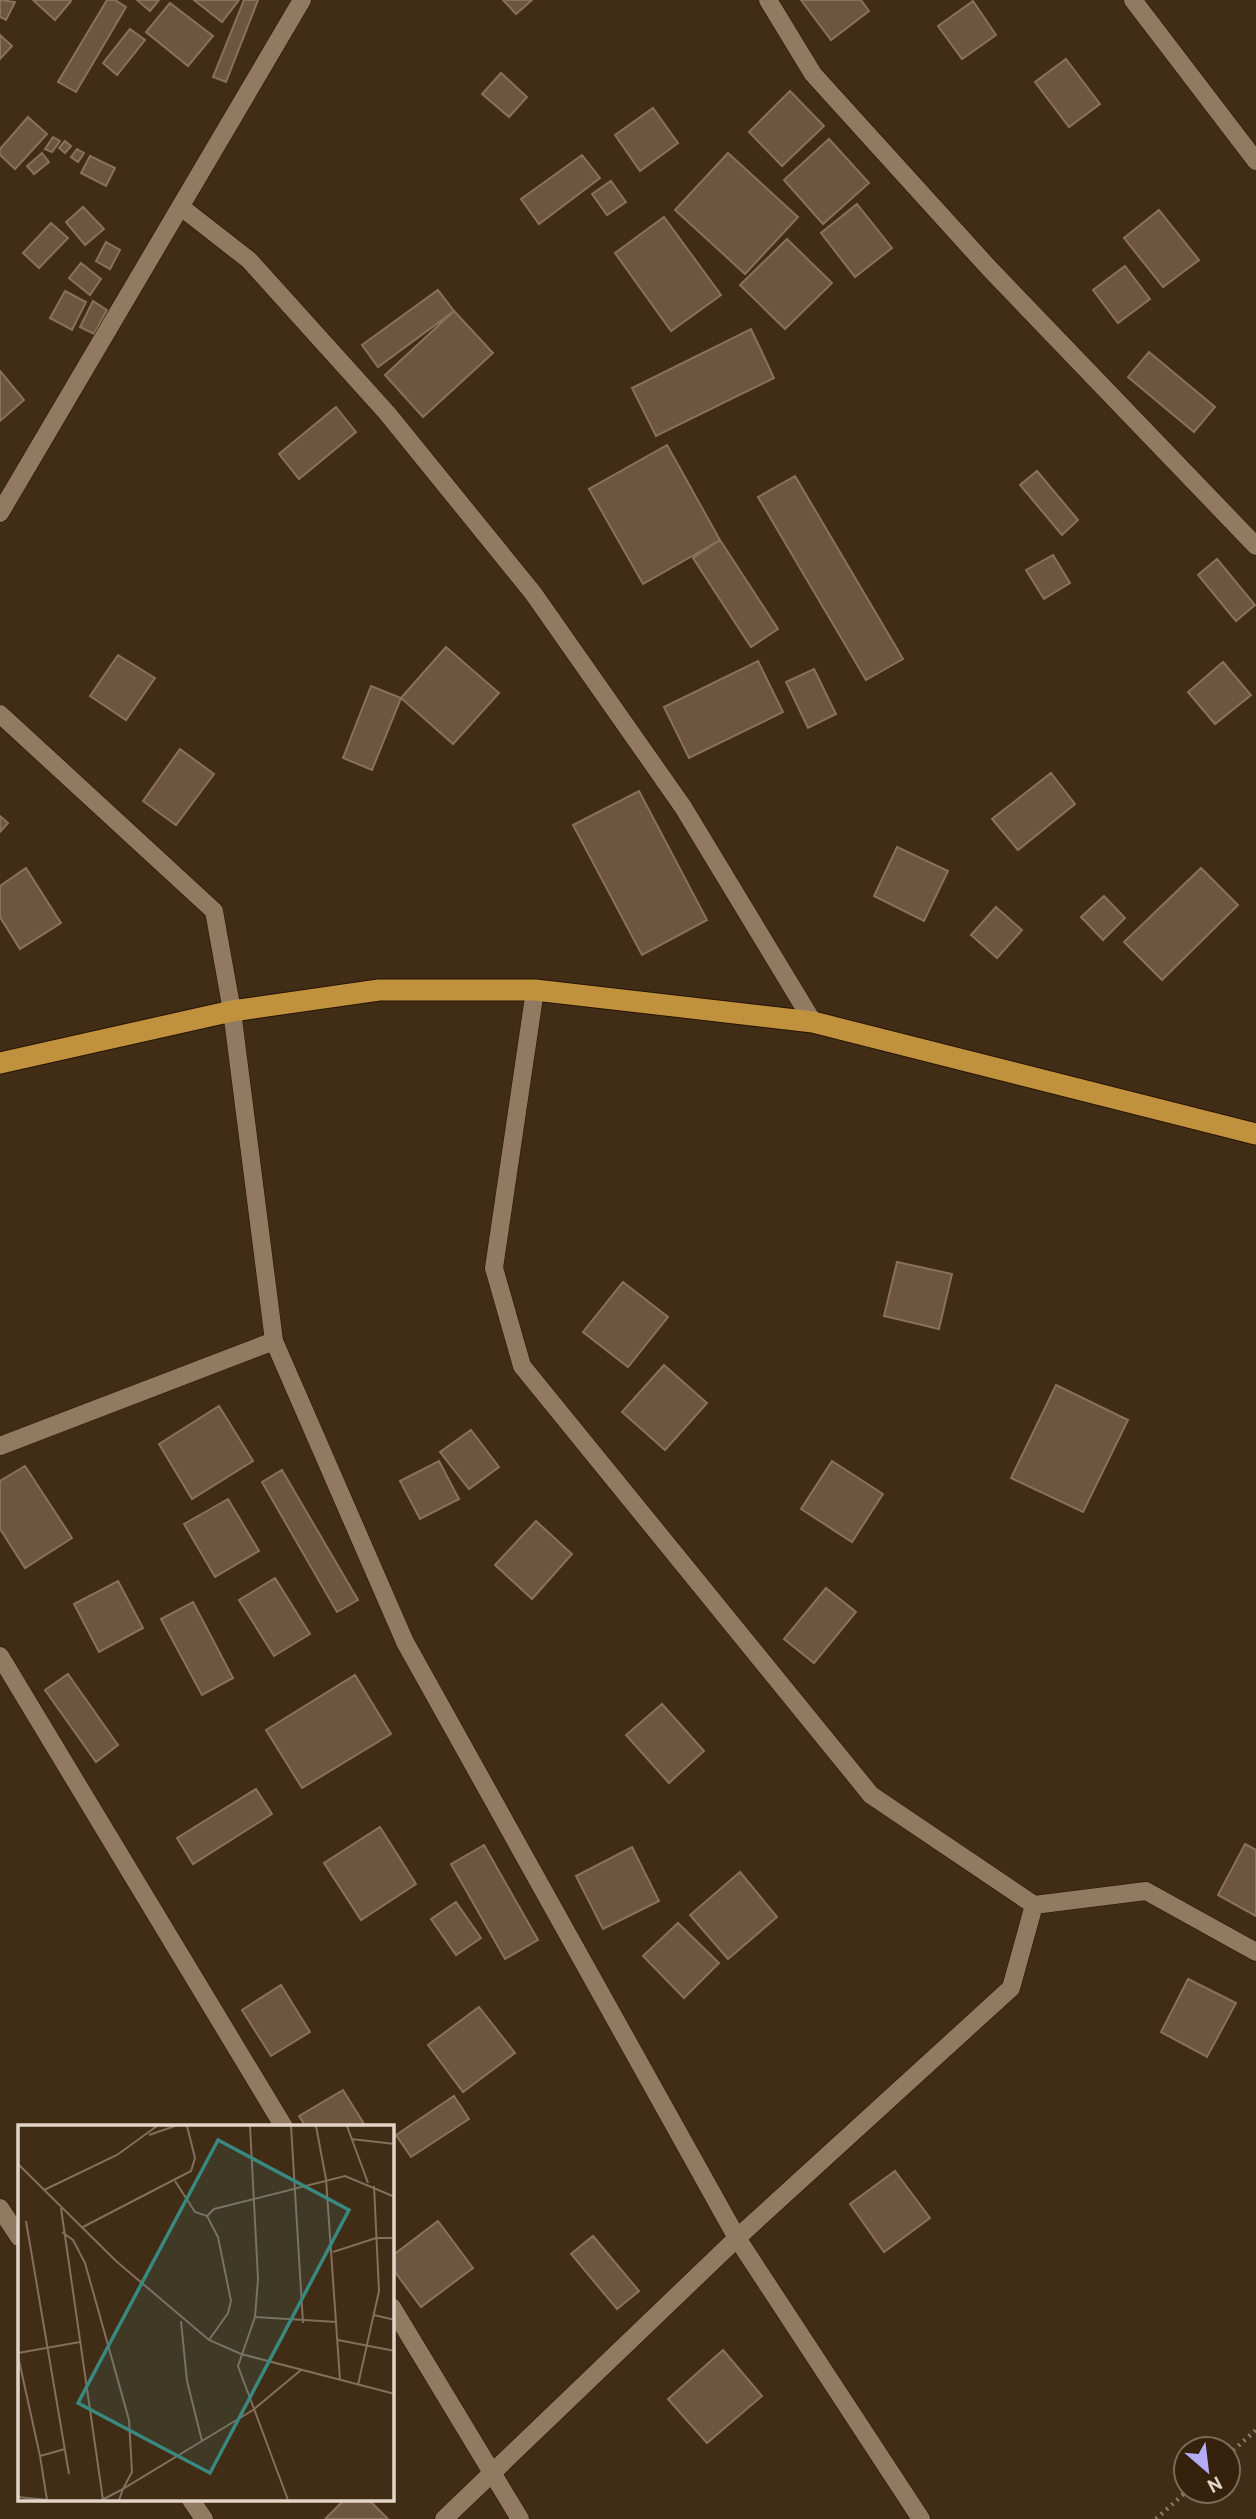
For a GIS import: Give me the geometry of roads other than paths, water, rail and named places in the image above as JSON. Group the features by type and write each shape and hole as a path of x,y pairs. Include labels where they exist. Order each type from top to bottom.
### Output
{"highway":[{"path":"0,1063 232,1011 379,990 534,990 813,1022 1256,1134"}],"street":[{"path":"0,513 302,0"},
{"path":"768,0 813,75 988,267 1256,545"},
{"path":"1133,0 1256,161"},
{"path":"181,207 249,260 387,413 533,593 683,807 813,1022"},
{"path":"0,714 214,911 232,1011 274,1340 405,1642 737,2238 921,2519"},
{"path":"534,990 495,1268 522,1366 871,1795 1034,1905 1146,1891 1256,1952"},
{"path":"0,1446 274,1340"},
{"path":"0,1656 283,2125"},
{"path":"444,2519 493,2475 737,2238 1011,1988 1034,1905"},
{"path":"0,2208 18,2235"},
{"path":"394,2310 520,2519"},
{"path":"192,2502 204,2519"}]}
